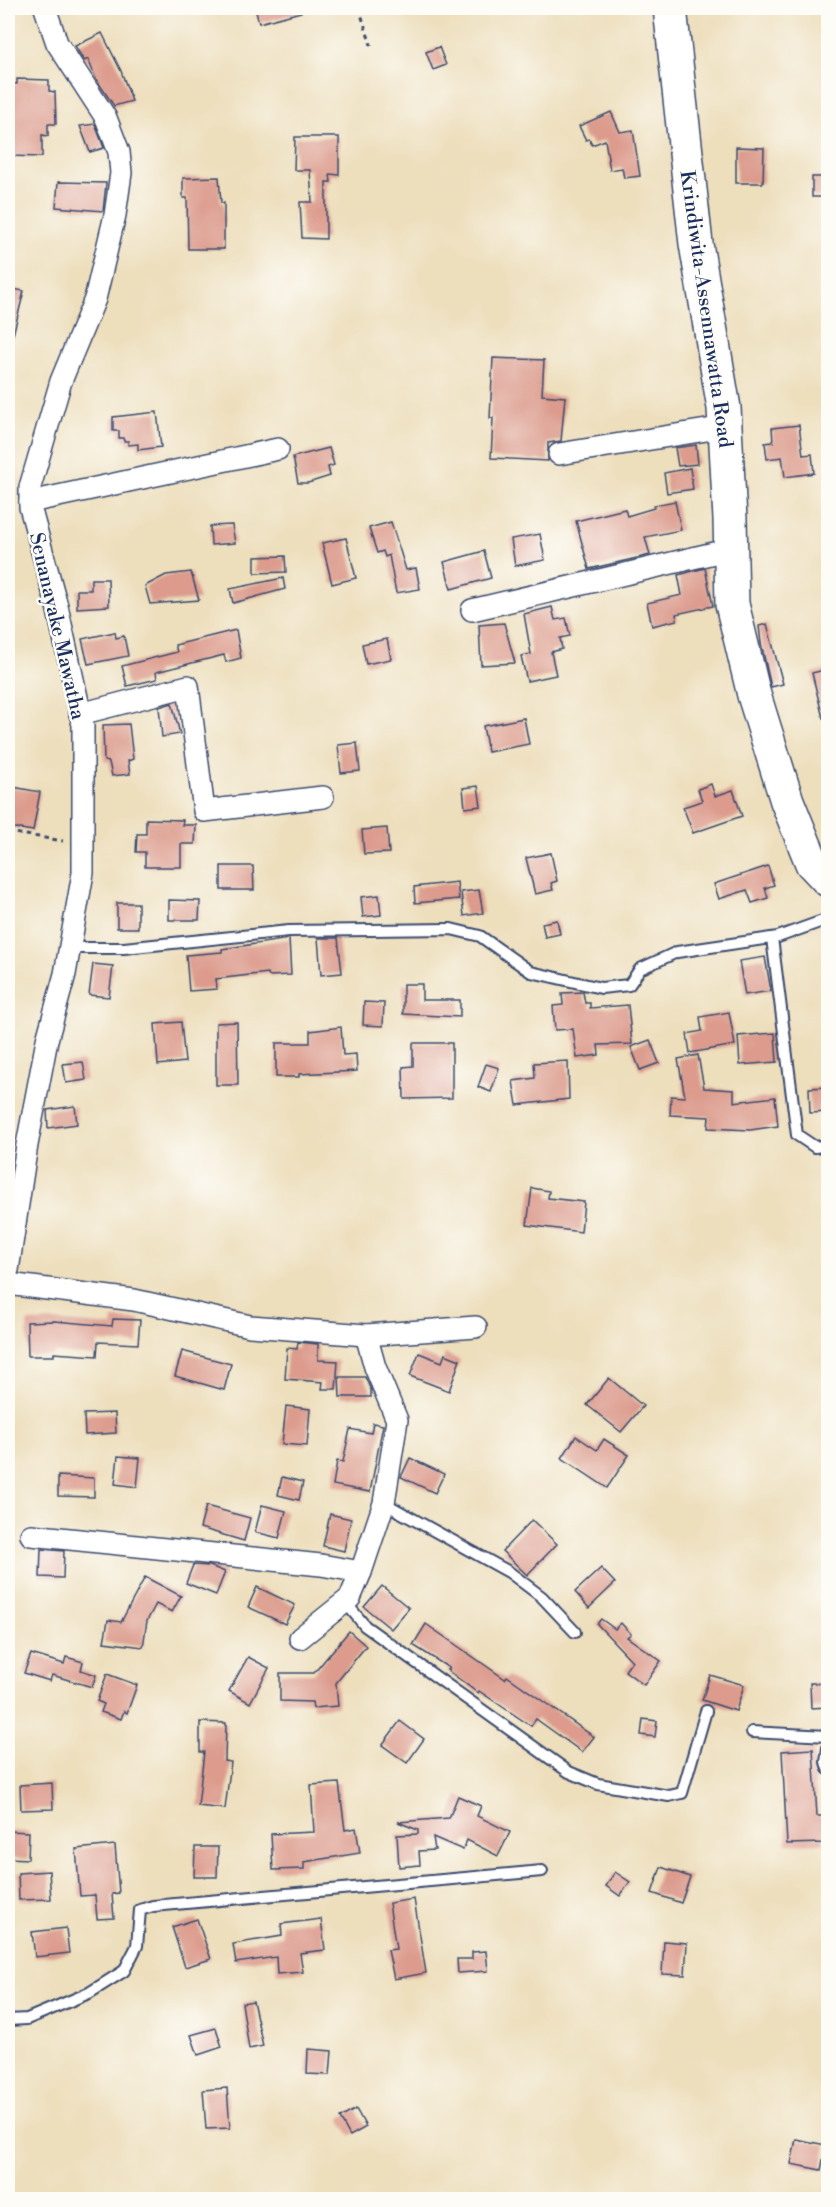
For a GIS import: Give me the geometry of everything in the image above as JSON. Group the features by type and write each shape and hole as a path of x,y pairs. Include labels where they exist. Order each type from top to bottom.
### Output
{"main road":[{"name":"Krindiwita-Assennawatta Road","path":"670,8 696,244 724,408 732,604 754,695 787,801 812,863 828,880"}],"street":[{"name":"Senanayake Mawatha","path":"8,1270 29,1133 47,1040 65,974 83,873 83,725 57,606 30,502 30,487 61,381 95,299 115,215 121,173 119,152 106,118 57,43 45,8"},
{"path":"559,454 725,427"},
{"path":"30,502 278,449"},
{"path":"472,610 731,549"},
{"path":"80,714 188,686 204,811 323,797"},
{"path":"8,1284 134,1300 250,1326 366,1335 476,1328"},
{"path":"300,1638 346,1603 361,1572 384,1503 397,1420 375,1367 366,1335"},
{"path":"31,1535 309,1564 361,1572"}],"lane":[{"path":"70,948 124,948 289,931 450,929 480,936 531,972 601,988 629,985 640,969 677,952 772,938 828,919"},
{"path":"772,938 797,1135 816,1147 828,1145"},
{"path":"384,1503 509,1572 543,1597 575,1632"},
{"path":"346,1603 365,1626 569,1772 598,1784 669,1796 682,1793 705,1711"},
{"path":"752,1732 828,1736"},
{"path":"828,1748 826,1762 828,1769"},
{"path":"8,2020 27,2019 89,1993 124,1971 137,1946 140,1910 153,1906 543,1870"}],"path":[{"path":"359,8 371,45"},
{"path":"8,832 83,844"}],"building":[{"path":"255,8 300,8 301,12 259,23"},
{"path":"102,33 121,71 132,101 114,106 96,79 88,59 84,61 75,46"},
{"path":"439,47 446,65 433,70 426,52"},
{"path":"17,79 49,80 49,91 55,92 56,124 48,124 48,136 42,135 42,157 8,156 8,83 17,84"},
{"path":"611,112 620,132 633,130 640,176 624,178 622,168 610,170 605,140 592,145 589,139 586,140 579,126"},
{"path":"95,124 104,148 90,152 80,126"},
{"path":"295,137 339,137 339,175 330,174 331,182 326,182 326,239 302,238 300,202 312,202 310,170 294,170"},
{"path":"736,147 764,148 763,183 736,183"},
{"path":"219,177 221,203 224,203 224,249 188,249 187,198 183,198 183,178"},
{"path":"812,177 828,177 828,197 812,197"},
{"path":"58,182 106,183 103,211 56,207"},
{"path":"8,288 24,291 13,335 8,334"},
{"path":"493,358 544,360 542,395 565,397 561,441 548,443 548,461 491,458"},
{"path":"157,412 161,447 138,450 138,444 128,445 128,441 119,438 119,431 113,431 113,417"},
{"path":"799,425 803,455 812,454 814,473 785,477 782,457 767,459 765,443 773,442 772,428"},
{"path":"696,445 698,464 678,466 675,448"},
{"path":"329,448 334,465 328,467 330,476 308,483 298,483 293,457"},
{"path":"690,468 693,489 667,493 664,473"},
{"path":"675,501 681,530 645,537 650,555 589,569 576,521 625,509 627,516 654,508 654,505"},
{"path":"391,522 406,570 416,568 420,589 396,593 389,555 385,557 383,551 377,553 369,528"},
{"path":"232,525 235,543 211,545 210,526"},
{"path":"540,534 545,560 515,566 511,539"},
{"path":"346,538 356,578 332,584 322,543"},
{"path":"484,551 491,578 451,589 444,562"},
{"path":"285,556 286,572 255,573 255,557"},
{"path":"705,568 713,606 676,614 677,620 652,626 647,603 682,595 678,575"},
{"path":"191,572 199,600 150,604 145,586 166,575"},
{"path":"283,578 285,589 233,603 230,589"},
{"path":"91,579 108,579 109,606 77,608 77,590 91,590"},
{"path":"552,607 555,620 566,618 570,636 560,638 562,649 551,652 556,675 527,681 521,656 531,654 524,614"},
{"path":"504,623 515,663 481,665 479,625"},
{"path":"767,624 783,684 771,687 759,626"},
{"path":"236,630 241,658 226,662 224,655 156,672 157,679 127,686 122,666 177,652 175,645"},
{"path":"115,632 116,638 124,636 128,656 88,664 82,639"},
{"path":"387,639 391,659 366,664 362,644"},
{"path":"828,669 828,717 823,718 812,673"},
{"path":"172,703 180,734 162,737 159,707"},
{"path":"524,718 529,744 488,752 483,726"},
{"path":"129,724 133,759 128,761 130,774 112,776 109,762 104,761 103,725"},
{"path":"357,743 360,771 341,773 338,745"},
{"path":"711,784 715,796 733,790 742,816 693,833 683,807 702,801 698,789"},
{"path":"8,786 40,792 33,831 8,827"},
{"path":"478,786 481,806 465,808 463,788"},
{"path":"146,819 183,820 182,825 196,825 195,844 181,844 181,867 145,867 145,852 136,852 137,834 146,834"},
{"path":"387,828 389,853 364,854 362,830"},
{"path":"551,853 557,881 551,883 553,890 535,894 526,858"},
{"path":"221,866 253,866 254,890 221,890"},
{"path":"768,866 774,885 765,888 768,898 752,903 747,890 719,899 714,884"},
{"path":"457,882 459,899 415,903 414,887"},
{"path":"479,890 483,913 464,916 461,892"},
{"path":"379,895 381,915 363,917 361,897"},
{"path":"169,900 200,901 199,920 169,920"},
{"path":"117,903 138,903 138,928 117,928"},
{"path":"557,920 560,934 545,937 542,923"},
{"path":"318,938 338,938 342,973 321,975"},
{"path":"289,939 291,975 269,976 268,973 216,979 217,989 189,991 186,955 222,952 222,949"},
{"path":"765,957 771,991 745,995 739,961"},
{"path":"93,964 113,966 109,997 89,995"},
{"path":"403,984 422,984 422,1000 460,1000 460,1017 403,1014"},
{"path":"583,992 585,1003 590,1003 590,1008 628,1005 632,1044 598,1045 599,1055 577,1058 573,1029 555,1030 553,1006 563,1005 562,993"},
{"path":"364,1002 384,1003 383,1026 363,1025"},
{"path":"729,1012 735,1045 690,1053 687,1034 702,1031 700,1017"},
{"path":"181,1022 185,1062 158,1065 155,1024"},
{"path":"237,1022 238,1085 216,1085 216,1023"},
{"path":"341,1027 343,1055 356,1054 357,1071 276,1077 276,1043 310,1043 310,1031"},
{"path":"775,1033 777,1062 740,1065 738,1036"},
{"path":"650,1040 659,1063 640,1070 631,1047"},
{"path":"413,1043 452,1043 452,1098 404,1099 403,1067 413,1066"},
{"path":"698,1055 704,1088 734,1090 734,1102 775,1097 778,1126 750,1130 708,1128 709,1117 670,1115 671,1096 685,1097 678,1059"},
{"path":"568,1061 569,1099 517,1105 513,1081 535,1078 534,1063"},
{"path":"83,1062 86,1080 66,1083 63,1064"},
{"path":"486,1064 499,1068 491,1092 478,1087"},
{"path":"828,1087 828,1112 810,1113 809,1088"},
{"path":"75,1106 77,1124 48,1128 47,1110"},
{"path":"532,1188 549,1191 548,1198 584,1202 581,1232 527,1225"},
{"path":"113,1319 140,1320 138,1344 98,1342 97,1356 54,1353 54,1356 28,1356 27,1322 54,1321 112,1326"},
{"path":"298,1342 318,1344 318,1360 338,1361 336,1389 322,1389 323,1382 285,1379 287,1348 297,1349"},
{"path":"182,1351 231,1364 224,1390 175,1376"},
{"path":"419,1353 442,1362 445,1354 460,1360 449,1391 410,1376"},
{"path":"339,1377 365,1377 371,1390 371,1397 340,1397"},
{"path":"609,1378 643,1406 621,1432 587,1405"},
{"path":"286,1406 310,1409 307,1446 282,1444"},
{"path":"115,1413 116,1433 85,1435 84,1414"},
{"path":"373,1423 383,1425 370,1492 333,1485 337,1461 343,1462 350,1429 371,1433"},
{"path":"576,1436 597,1450 604,1439 629,1455 607,1488 562,1458"},
{"path":"118,1456 140,1458 137,1487 115,1484"},
{"path":"410,1458 444,1474 435,1493 401,1477"},
{"path":"58,1476 94,1478 94,1497 58,1496"},
{"path":"282,1477 303,1482 299,1500 278,1495"},
{"path":"262,1505 286,1511 279,1538 255,1532"},
{"path":"206,1506 250,1518 244,1541 200,1528"},
{"path":"330,1514 351,1519 344,1551 323,1546"},
{"path":"532,1520 557,1544 527,1575 502,1551"},
{"path":"41,1549 64,1551 63,1578 40,1577"},
{"path":"193,1565 210,1566 225,1572 216,1595 186,1583"},
{"path":"601,1568 615,1583 589,1608 575,1592"},
{"path":"145,1577 181,1596 172,1612 156,1604 147,1621 143,1647 104,1642 108,1620 121,1622"},
{"path":"382,1586 409,1608 391,1629 364,1607"},
{"path":"257,1587 295,1605 285,1624 248,1607"},
{"path":"601,1619 615,1629 621,1623 631,1634 627,1637 661,1661 644,1685 625,1671 632,1661 597,1624"},
{"path":"426,1624 505,1679 507,1676 594,1737 582,1752 536,1719 531,1726 479,1691 478,1693 447,1670 449,1668 413,1645"},
{"path":"349,1631 366,1646 336,1683 338,1706 313,1708 312,1702 280,1701 280,1673 314,1673"},
{"path":"31,1654 64,1664 66,1657 83,1662 81,1670 96,1675 92,1687 52,1675 50,1681 24,1673"},
{"path":"248,1657 269,1668 250,1703 229,1691"},
{"path":"107,1674 137,1685 127,1713 124,1711 121,1719 101,1712 104,1704 97,1701"},
{"path":"710,1675 744,1685 736,1711 702,1700"},
{"path":"810,1683 828,1683 828,1707 811,1708"},
{"path":"643,1719 657,1721 655,1737 641,1735"},
{"path":"400,1721 424,1739 407,1763 382,1745"},
{"path":"200,1722 226,1723 225,1761 231,1762 225,1809 198,1806 204,1752 200,1752"},
{"path":"813,1749 817,1816 823,1816 824,1843 787,1844 782,1751"},
{"path":"52,1783 53,1809 21,1810 20,1785"},
{"path":"339,1783 345,1830 356,1828 360,1853 304,1862 304,1869 273,1870 271,1834 314,1832 311,1785"},
{"path":"458,1796 481,1806 477,1816 510,1832 498,1856 467,1840 463,1850 433,1837 435,1850 419,1851 420,1865 399,1867 397,1835 418,1834 418,1830 398,1822 449,1818"},
{"path":"8,1831 29,1832 28,1859 8,1858"},
{"path":"115,1845 119,1893 112,1894 114,1918 97,1919 95,1895 80,1896 76,1849"},
{"path":"195,1847 218,1847 217,1877 194,1877"},
{"path":"661,1867 690,1877 681,1903 652,1893"},
{"path":"49,1871 51,1899 19,1900 18,1873"},
{"path":"615,1872 630,1882 620,1896 606,1886"},
{"path":"414,1899 426,1973 394,1979 388,1950 396,1949 389,1903"},
{"path":"197,1919 211,1959 185,1967 172,1927"},
{"path":"321,1919 325,1950 300,1953 303,1972 277,1974 276,1957 236,1963 233,1944 282,1936 281,1924"},
{"path":"66,1928 69,1953 35,1957 32,1932"},
{"path":"664,1941 687,1943 685,1975 662,1974"},
{"path":"486,1951 488,1971 458,1973 457,1959 472,1959 472,1952"},
{"path":"253,2001 263,2046 249,2049 242,2003"},
{"path":"216,2028 222,2047 198,2055 191,2035"},
{"path":"308,2049 332,2051 330,2075 307,2074"},
{"path":"227,2088 230,2128 206,2129 203,2090"},
{"path":"356,2109 366,2127 350,2136 340,2118"},
{"path":"796,2139 826,2145 821,2170 791,2164"}]}
